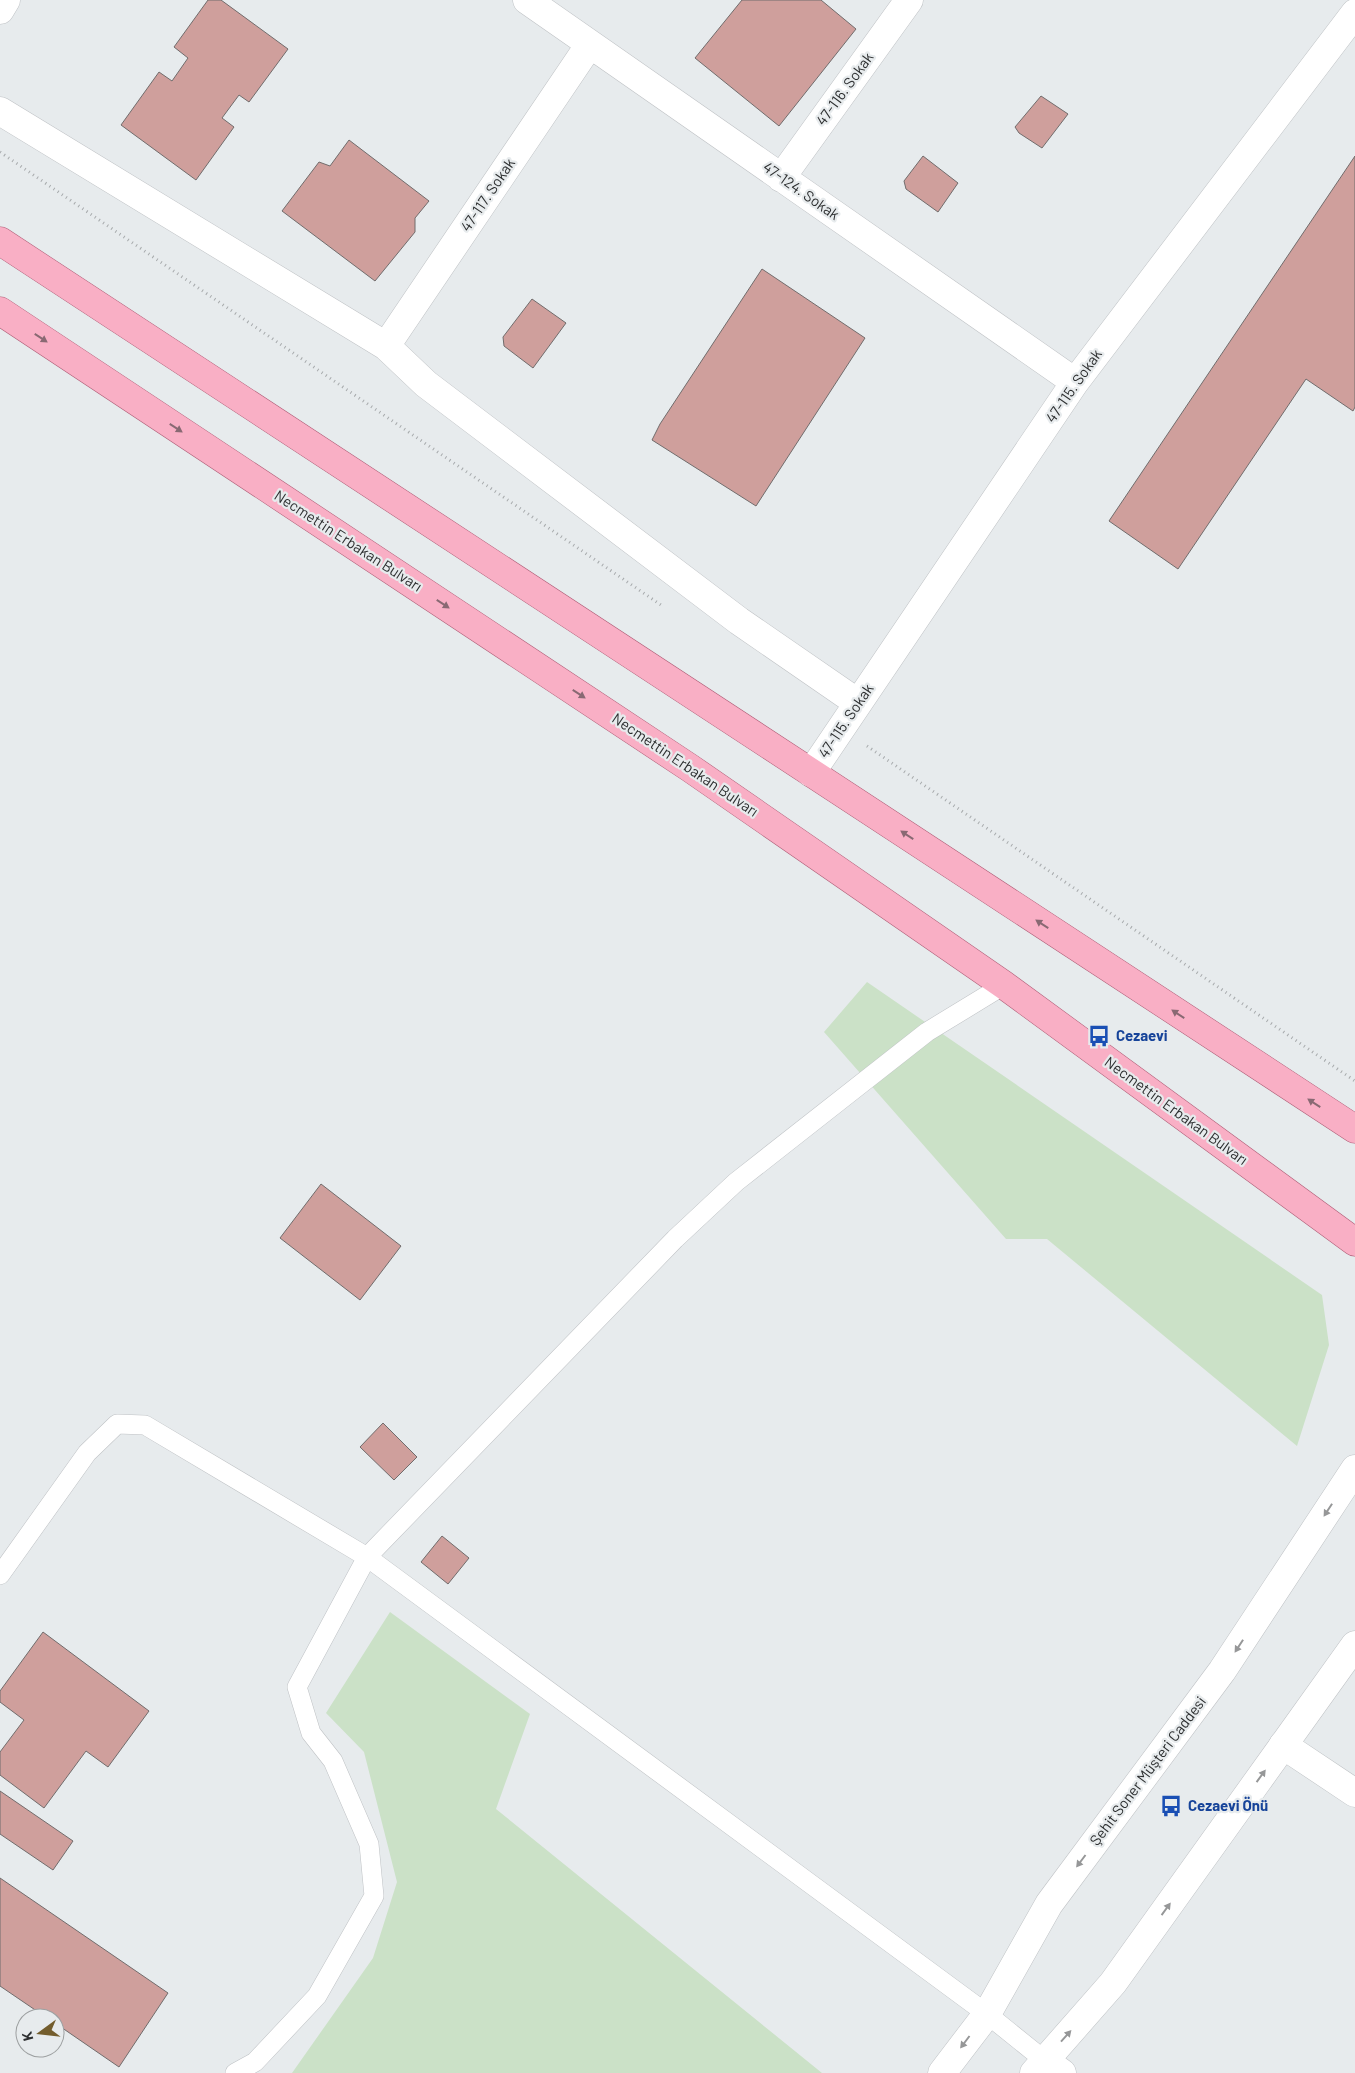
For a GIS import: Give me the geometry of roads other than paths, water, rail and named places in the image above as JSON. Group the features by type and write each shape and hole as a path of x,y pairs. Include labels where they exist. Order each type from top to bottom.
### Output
{"main road":[{"path":"0,241 1355,1129"},
{"name":"Necmettin Erbakan Bulvarı","path":"0,312 690,768 1004,985 1355,1242"}],"street":[{"path":"0,10 6,0"},
{"name":"47-124. Sokak","path":"527,0 1075,382"},
{"name":"47-116. Sokak","path":"781,178 909,0"},
{"name":"47-115. Sokak","path":"811,773 1075,382 1355,13"},
{"name":"47-117. Sokak","path":"386,346 590,44"},
{"path":"0,111 386,346 426,384 732,615 858,703"},
{"name":"Şehit Soner Müşteri Caddesi","path":"942,2073 987,2014 1049,1904 1222,1671 1355,1469"},
{"path":"1047,2069 1113,1983 1355,1645"},
{"path":"1283,1745 1355,1793"}],"lane":[{"path":"235,2073 255,2062 317,1996 374,1896 369,1844 333,1761 311,1733 297,1688 367,1557 676,1239 736,1182 927,1032 1004,985"},
{"path":"0,1574 87,1453 117,1424 144,1425 367,1557 987,2014 1047,2069"}],"place":[{"name":"Cezaevi","path":"1099,1036"},
{"name":"Cezaevi Önü","path":"1171,1806"}]}
